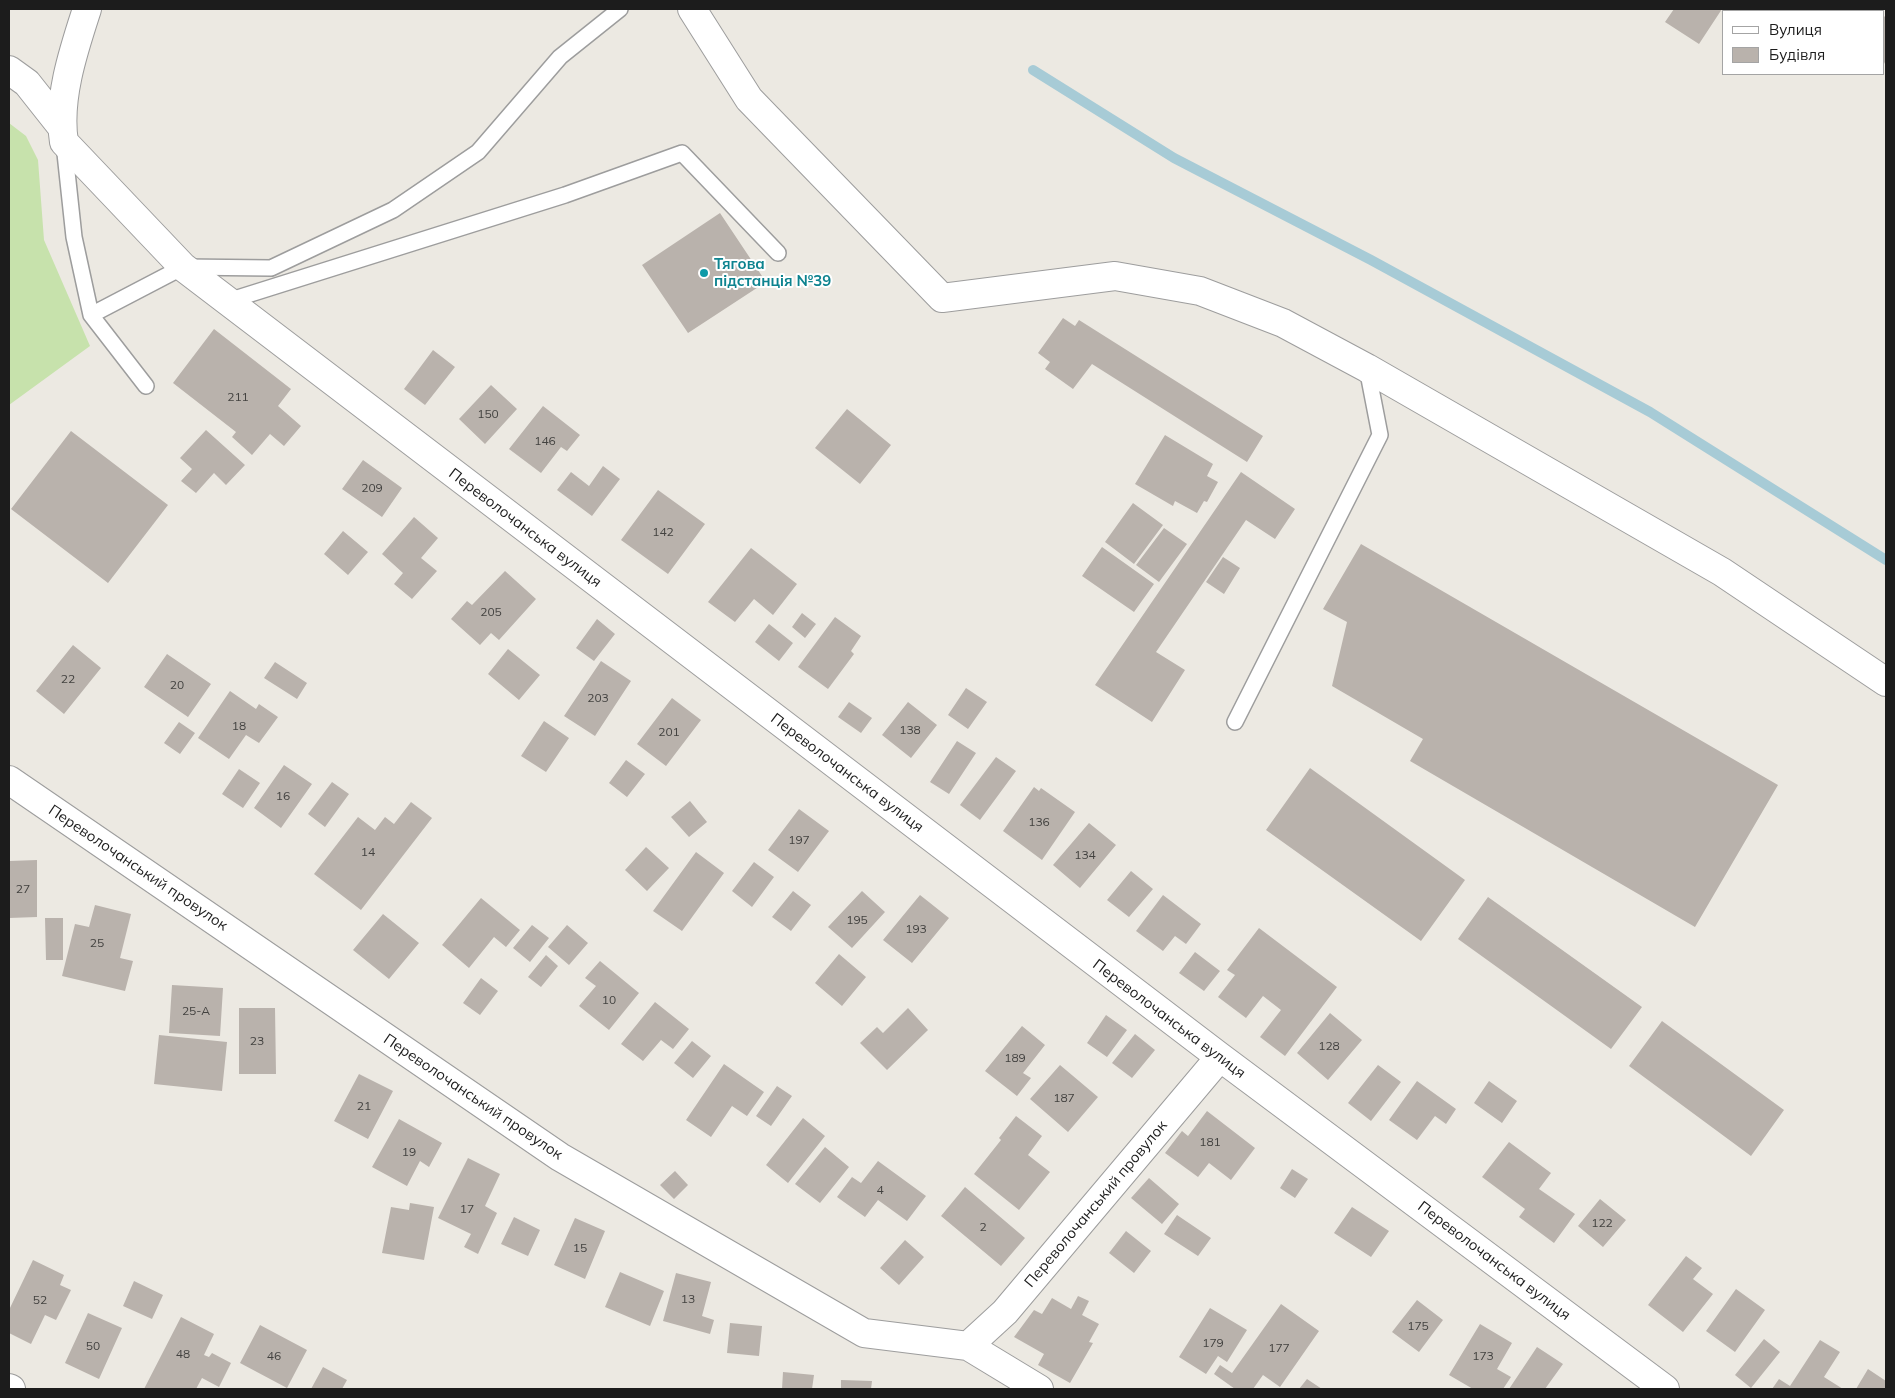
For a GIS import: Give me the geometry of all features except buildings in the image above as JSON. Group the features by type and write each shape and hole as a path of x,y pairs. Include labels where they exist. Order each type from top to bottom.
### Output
{"street":[{"path":"62,134 70,63 87,9"},
{"path":"692,9 749,99 942,298 1115,276 1200,291 1283,323 1367,368 1722,572 1886,682"},
{"name":"Переволочанська вулиця","path":"9,70 27,83 62,134 183,267 1220,1057 1665,1389"},
{"name":"Переволочанський провулок","path":"9,780 560,1157 864,1333 968,1346 1039,1389"},
{"name":"Переволочанський провулок","path":"968,1346 1005,1312 1220,1057"}],"lane":[{"path":"91,315 183,267 271,268 394,210 478,152 560,57 620,9"},
{"path":"62,134 74,238 91,315 146,386"},
{"path":"228,301 565,194 682,153 778,253"},
{"path":"1234,722 1380,435 1367,368"}],"green space":[{"path":"9,123 26,136 38,160 44,240 90,346 9,405"}],"waterway":[{"path":"1033,70 1174,158 1371,260 1650,412 1886,560"}],"place":[{"name":"Тягова пiдстанцiя №39","path":"704,273"}]}
